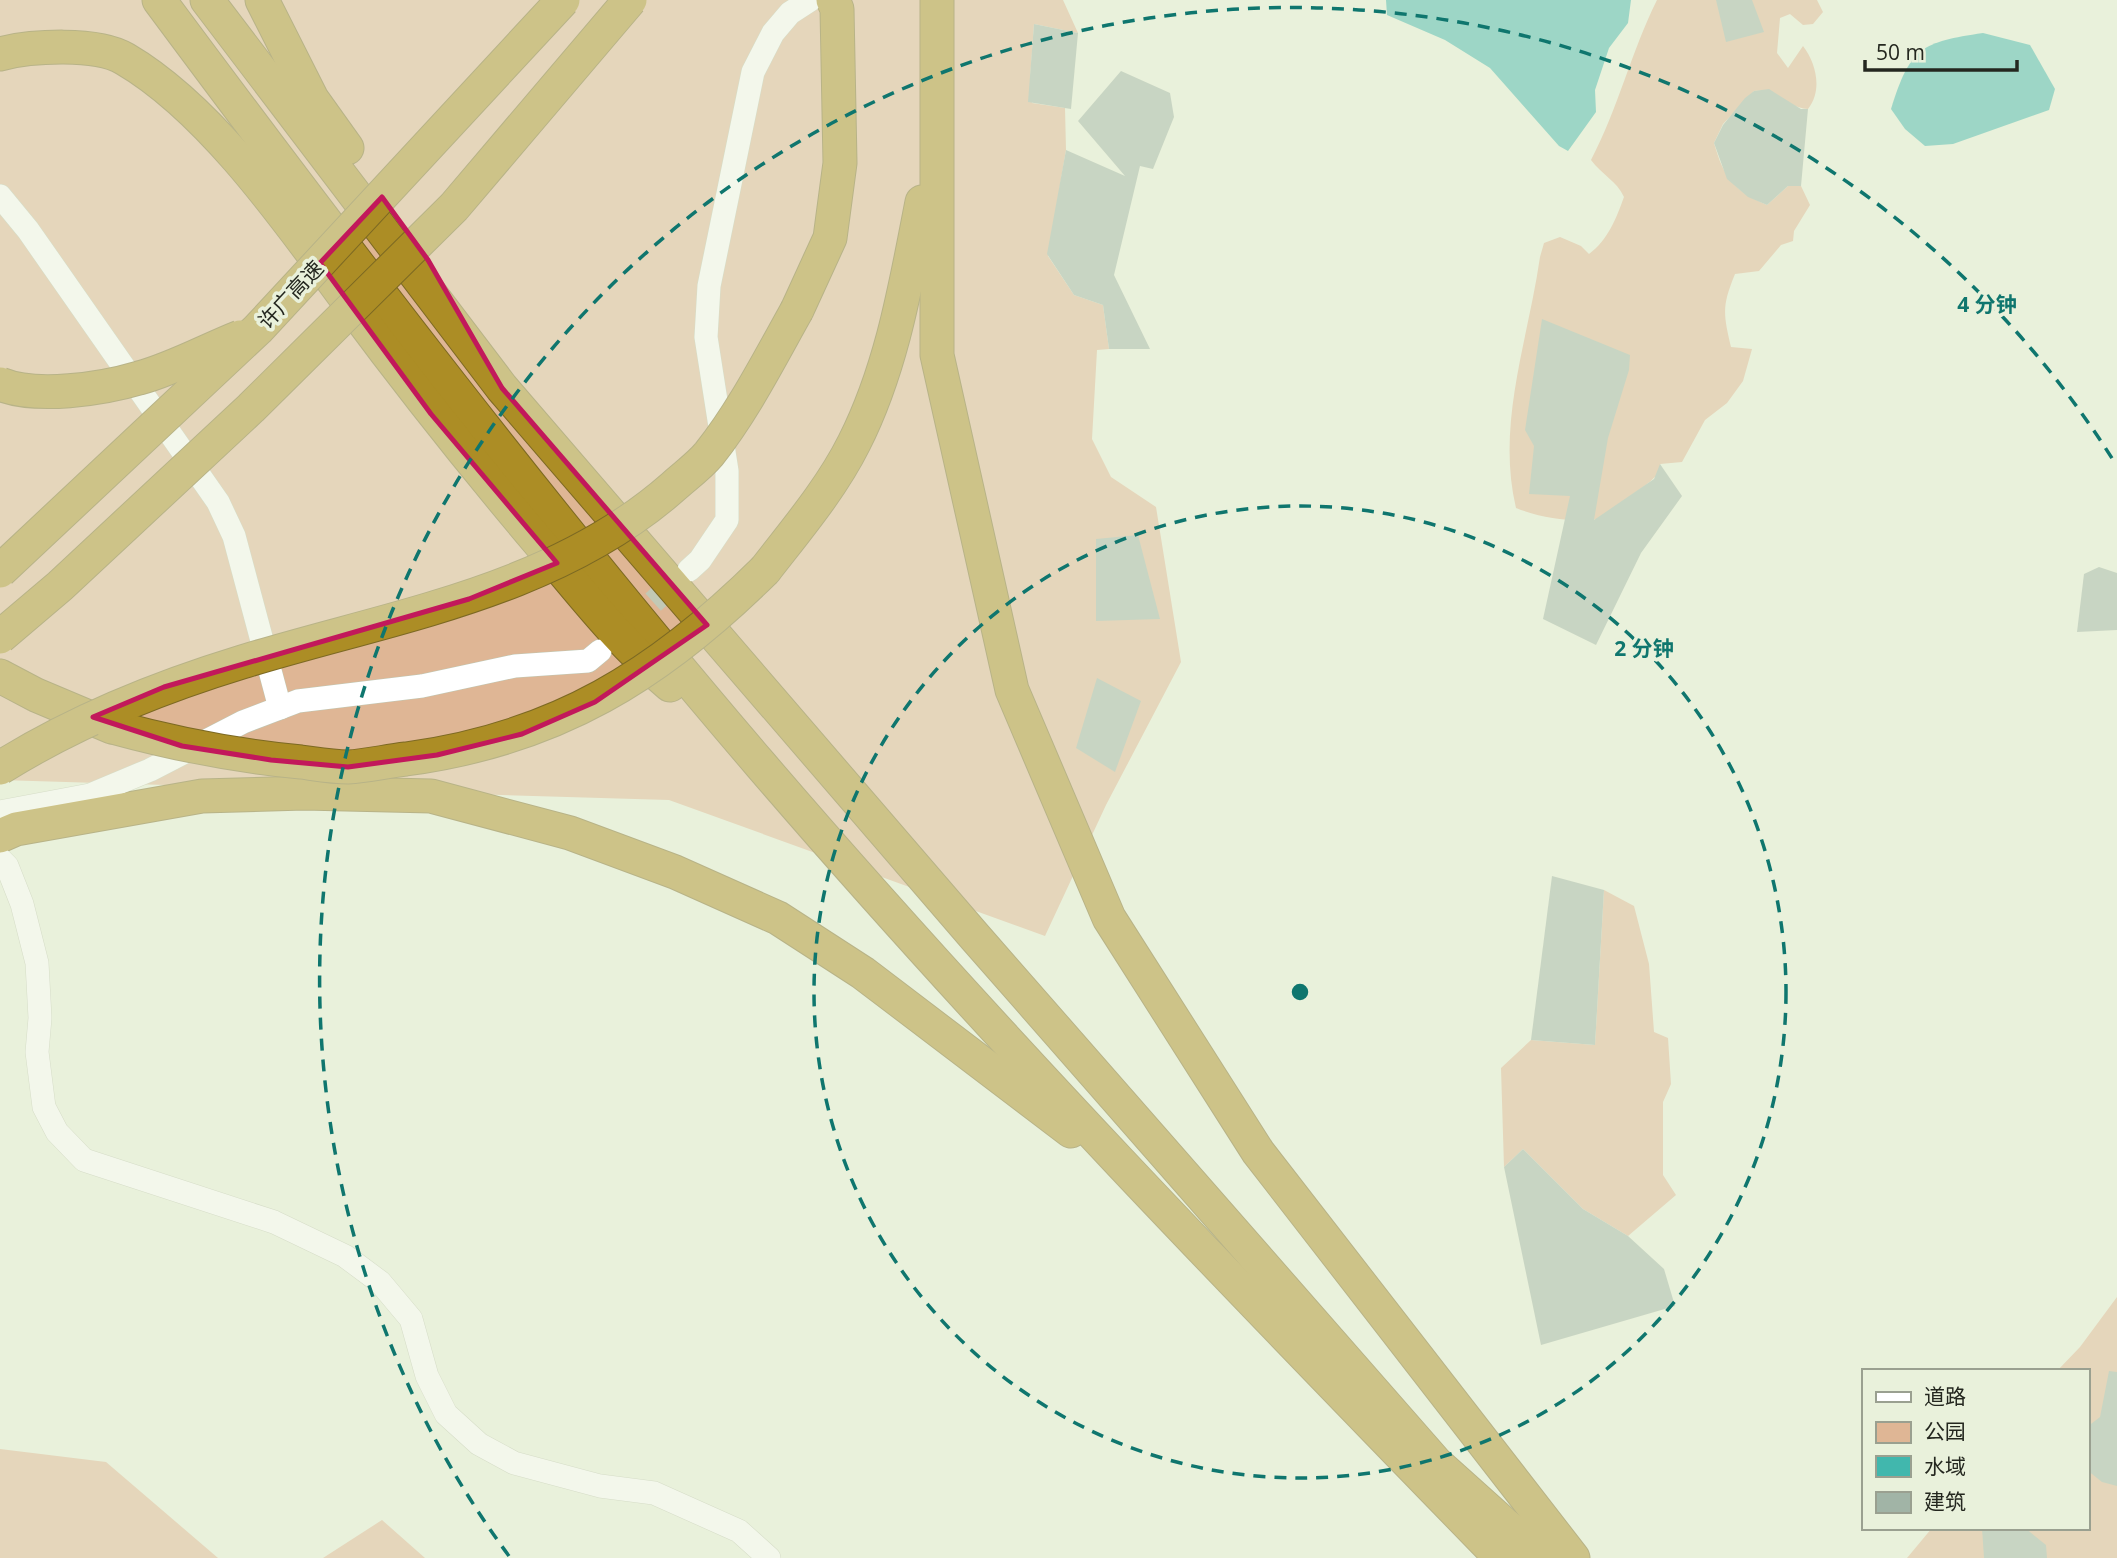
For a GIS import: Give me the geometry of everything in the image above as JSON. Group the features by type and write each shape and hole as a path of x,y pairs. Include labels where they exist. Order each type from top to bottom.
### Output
{"highway":[{"path":"159,0 422,349 607,583 751,754 979,1012 1501,1558"},
{"path":"207,0 502,388 975,937 1436,1463 1542,1558"},
{"path":"262,0 312,99 428,260 502,388"},
{"path":"536,32 546,0"},
{"name":"许广高速","path":"0,571 258,329 563,0"},
{"path":"0,637 60,586 251,408 454,207 630,0"},
{"path":"0,768 93,717 164,687 469,599 565,560 645,511 708,456 757,383 797,310 830,237 840,163 837,9 833,0"},
{"path":"937,0 937,355 1012,690 1109,918 1258,1152 1573,1558"},
{"path":"0,54 23,48 77,47 123,57 188,105 288,220 431,414 630,651 751,754"},
{"path":"0,676 36,695 113,727 182,746 348,767 437,755 522,734 595,702 669,656 718,616 765,570 805,520 854,443 896,332 936,131"},
{"path":"0,384 10,388 62,391 140,378 258,329"},
{"path":"0,836 16,830 202,796 304,793 431,796 570,833 675,872 778,918 863,973 1143,1186"}],"street":[{"path":"690,570 727,520 727,471 706,337 709,286 753,72 774,33 790,13 810,0"},
{"path":"0,197 28,230 218,502 234,536 279,708"},
{"path":"0,812 90,795 150,770 243,722 299,701 396,690 515,666 589,661 600,651"},
{"path":"0,859 7,866 22,904 37,963 40,1018 37,1052 44,1107 57,1132 84,1160 274,1222 345,1256 380,1282 411,1319 427,1376 446,1414 479,1444 514,1463 600,1486 654,1493 739,1531 769,1558"}],"highlighted area":[{"path":"382,197 428,260 502,388 707,625 595,702 522,734 437,755 348,767 271,760 182,746 93,717 164,687 469,599 557,563 431,414 320,263"}],"green space":[{"path":"0,0 1063,0 1078,33 1034,24 1030,79 1032,103 1065,108 1066,150 1048,256 1074,295 1103,305 1109,349 1097,350 1092,439 1111,477 1156,507 1181,662 1106,805 1045,936 669,800 0,780"},
{"path":"1657,0 1817,0 1823,12 1813,24 1803,25 1790,14 1780,18 1777,53 1788,68 1803,46 1808,53 1814,68 1816,85 1813,102 1808,109 1800,108 1770,92 1754,91 1723,124 1714,143 1726,174 1746,194 1767,205 1788,186 1801,186 1810,205 1794,231 1793,241 1781,245 1759,271 1735,274 1726,302 1725,317 1731,347 1752,349 1743,381 1727,403 1705,420 1682,462 1660,464 1661,470 1656,476 1608,514 1614,518 1576,520 1540,516 1516,508 1510,445 1516,382 1540,257 1544,243 1560,237 1581,246 1589,254 1606,236 1614,221 1624,197 1591,160"},
{"path":"1604,890 1634,906 1649,964 1654,1032 1668,1038 1671,1084 1663,1102 1663,1175 1676,1195 1628,1236 1583,1209 1523,1149 1504,1167 1501,1068 1531,1040 1595,1045"},
{"path":"2117,1297 2117,1558 1907,1558 1930,1530 2089,1530 2089,1369 2059,1369 2080,1347"},
{"path":"0,1449 106,1462 218,1558 0,1558"},
{"path":"382,1520 425,1558 323,1558"}],"water":[{"path":"1386,0 1631,0 1628,23 1609,48 1595,90 1596,112 1568,151 1559,146 1490,68 1445,40 1387,15"},
{"path":"1983,33 2030,45 2055,89 2049,110 1953,144 1925,146 1905,129 1891,109 1905,72 1921,51 1932,45"}],"building":[{"path":"1716,0 1752,0 1764,32 1726,42"},
{"path":"1034,24 1078,33 1071,109 1028,102"},
{"path":"1121,71 1170,93 1174,117 1153,169 1140,166 1114,275 1150,349 1109,349 1103,305 1074,295 1047,254 1066,150 1125,176 1078,121"},
{"path":"1769,89 1801,109 1808,109 1801,186 1788,186 1767,205 1748,197 1727,179 1714,143 1723,125 1745,98 1754,91"},
{"path":"1542,319 1630,355 1629,370 1608,438 1594,520 1654,479 1660,464 1682,496 1641,553 1596,645 1543,619 1570,496 1529,494 1534,446 1525,430"},
{"path":"1138,535 1160,619 1096,621 1096,539"},
{"path":"2099,567 2117,573 2117,630 2077,632 2084,574"},
{"path":"1097,678 1141,701 1115,772 1076,748"},
{"path":"1552,876 1604,890 1595,1045 1531,1040"},
{"path":"1523,1149 1583,1209 1628,1236 1664,1269 1675,1306 1541,1345 1504,1167"},
{"path":"2109,1371 2117,1372 2117,1486 2102,1482 2089,1472 2089,1425 2100,1417"},
{"path":"1982,1530 2027,1530 2046,1545 2047,1558 1984,1558"}],"tunnel":[{"path":"628,625 683,575"}]}
